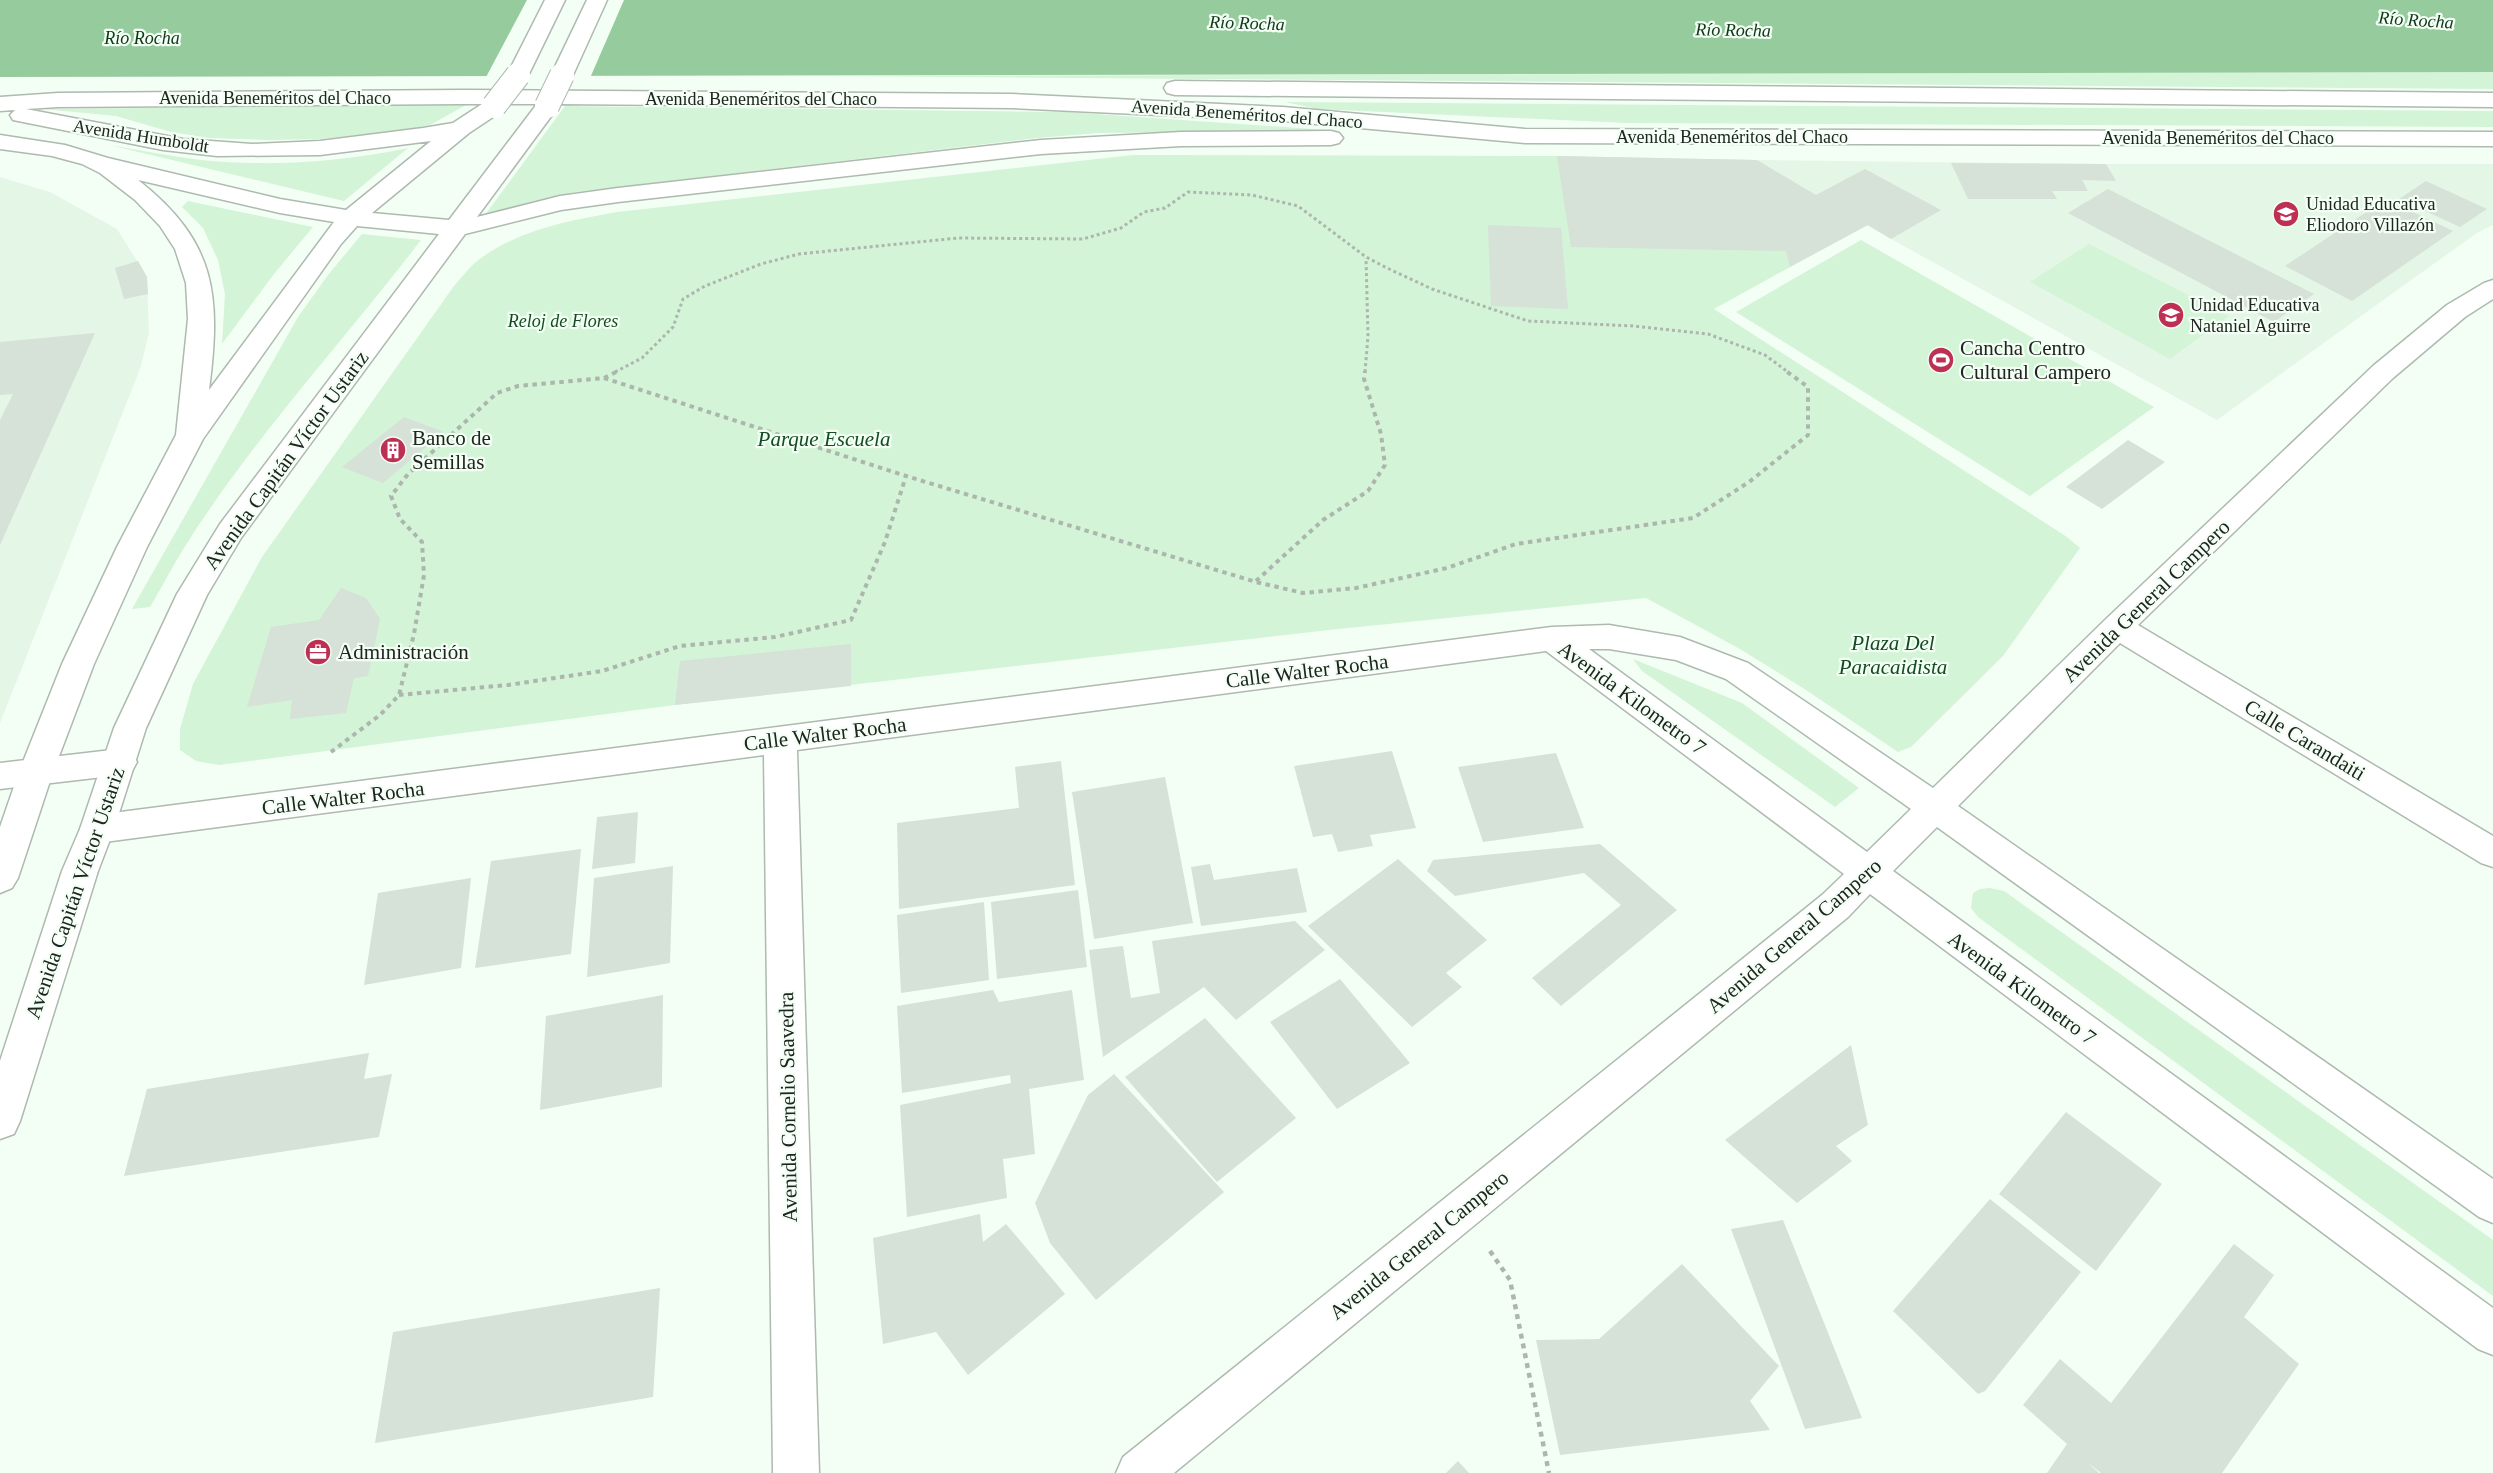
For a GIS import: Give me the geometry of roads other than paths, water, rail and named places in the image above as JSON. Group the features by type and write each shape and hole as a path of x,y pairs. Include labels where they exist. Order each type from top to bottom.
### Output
{"main road":[{"path":"0,878 36,772 83,653 132,547 190,436 332,239 351,218 461,128 494,106 518,75 555,0"},
{"name":"Avenida Capitán Víctor Ustariz","path":"0,1121 80,871 98,829 130,728 192,594 230,531 546,106 597,0"},
{"name":"Avenida Beneméritos del Chaco","path":"0,84 479,80 2493,100"},
{"name":"Avenida Beneméritos del Chaco","path":"0,104 58,100 452,97 1011,101 1283,114 1525,136 2493,139"},
{"name":"Avenida Humboldt","path":"0,112 183,146 273,151 359,144 461,128"},
{"path":"104,164 248,200 351,218 455,228 484,223 560,203 1041,147 1181,139 1525,136"},
{"name":"Avenida Humboldt","path":"0,142 62,152 104,164 146,197 173,224 192,256 201,301 201,328 190,436"},
{"name":"Avenida General Campero","path":"1139,1473 1835,906 2117,627 2396,360 2456,311 2493,288"},
{"name":"Calle Carandaiti","path":"2117,627 2493,853"},
{"name":"Avenida Kilometro 7","path":"1552,639 1609,637 1680,649 1737,671 1935,807 2493,1203"},
{"name":"Avenida Kilometro 7","path":"1552,639 2493,1334"},
{"name":"Calle Walter Rocha","path":"98,829 1552,639"},
{"name":"Avenida Cornelio Saavedra","path":"780,740 796,1473"},
{"path":"0,776 120,762"}],"water":[{"name":"Río Rocha","path":"0,0 2493,0 2493,72 0,77"}],"place":[{"name":"Unidad Educativa Eliodoro Villazón","path":"2286,214"},
{"name":"Unidad Educativa Nataniel Aguirre","path":"2171,315"},
{"name":"Cancha Centro Cultural Campero","path":"1941,360"},
{"name":"Banco de Semillas","path":"393,450"},
{"name":"Administración","path":"318,652"}],"park label":[{"name":"Reloj de Flores","path":"563,321"},
{"name":"Parque Escuela","path":"824,439"},
{"name":"Plaza Del Paracaidista","path":"1893,655"}]}
